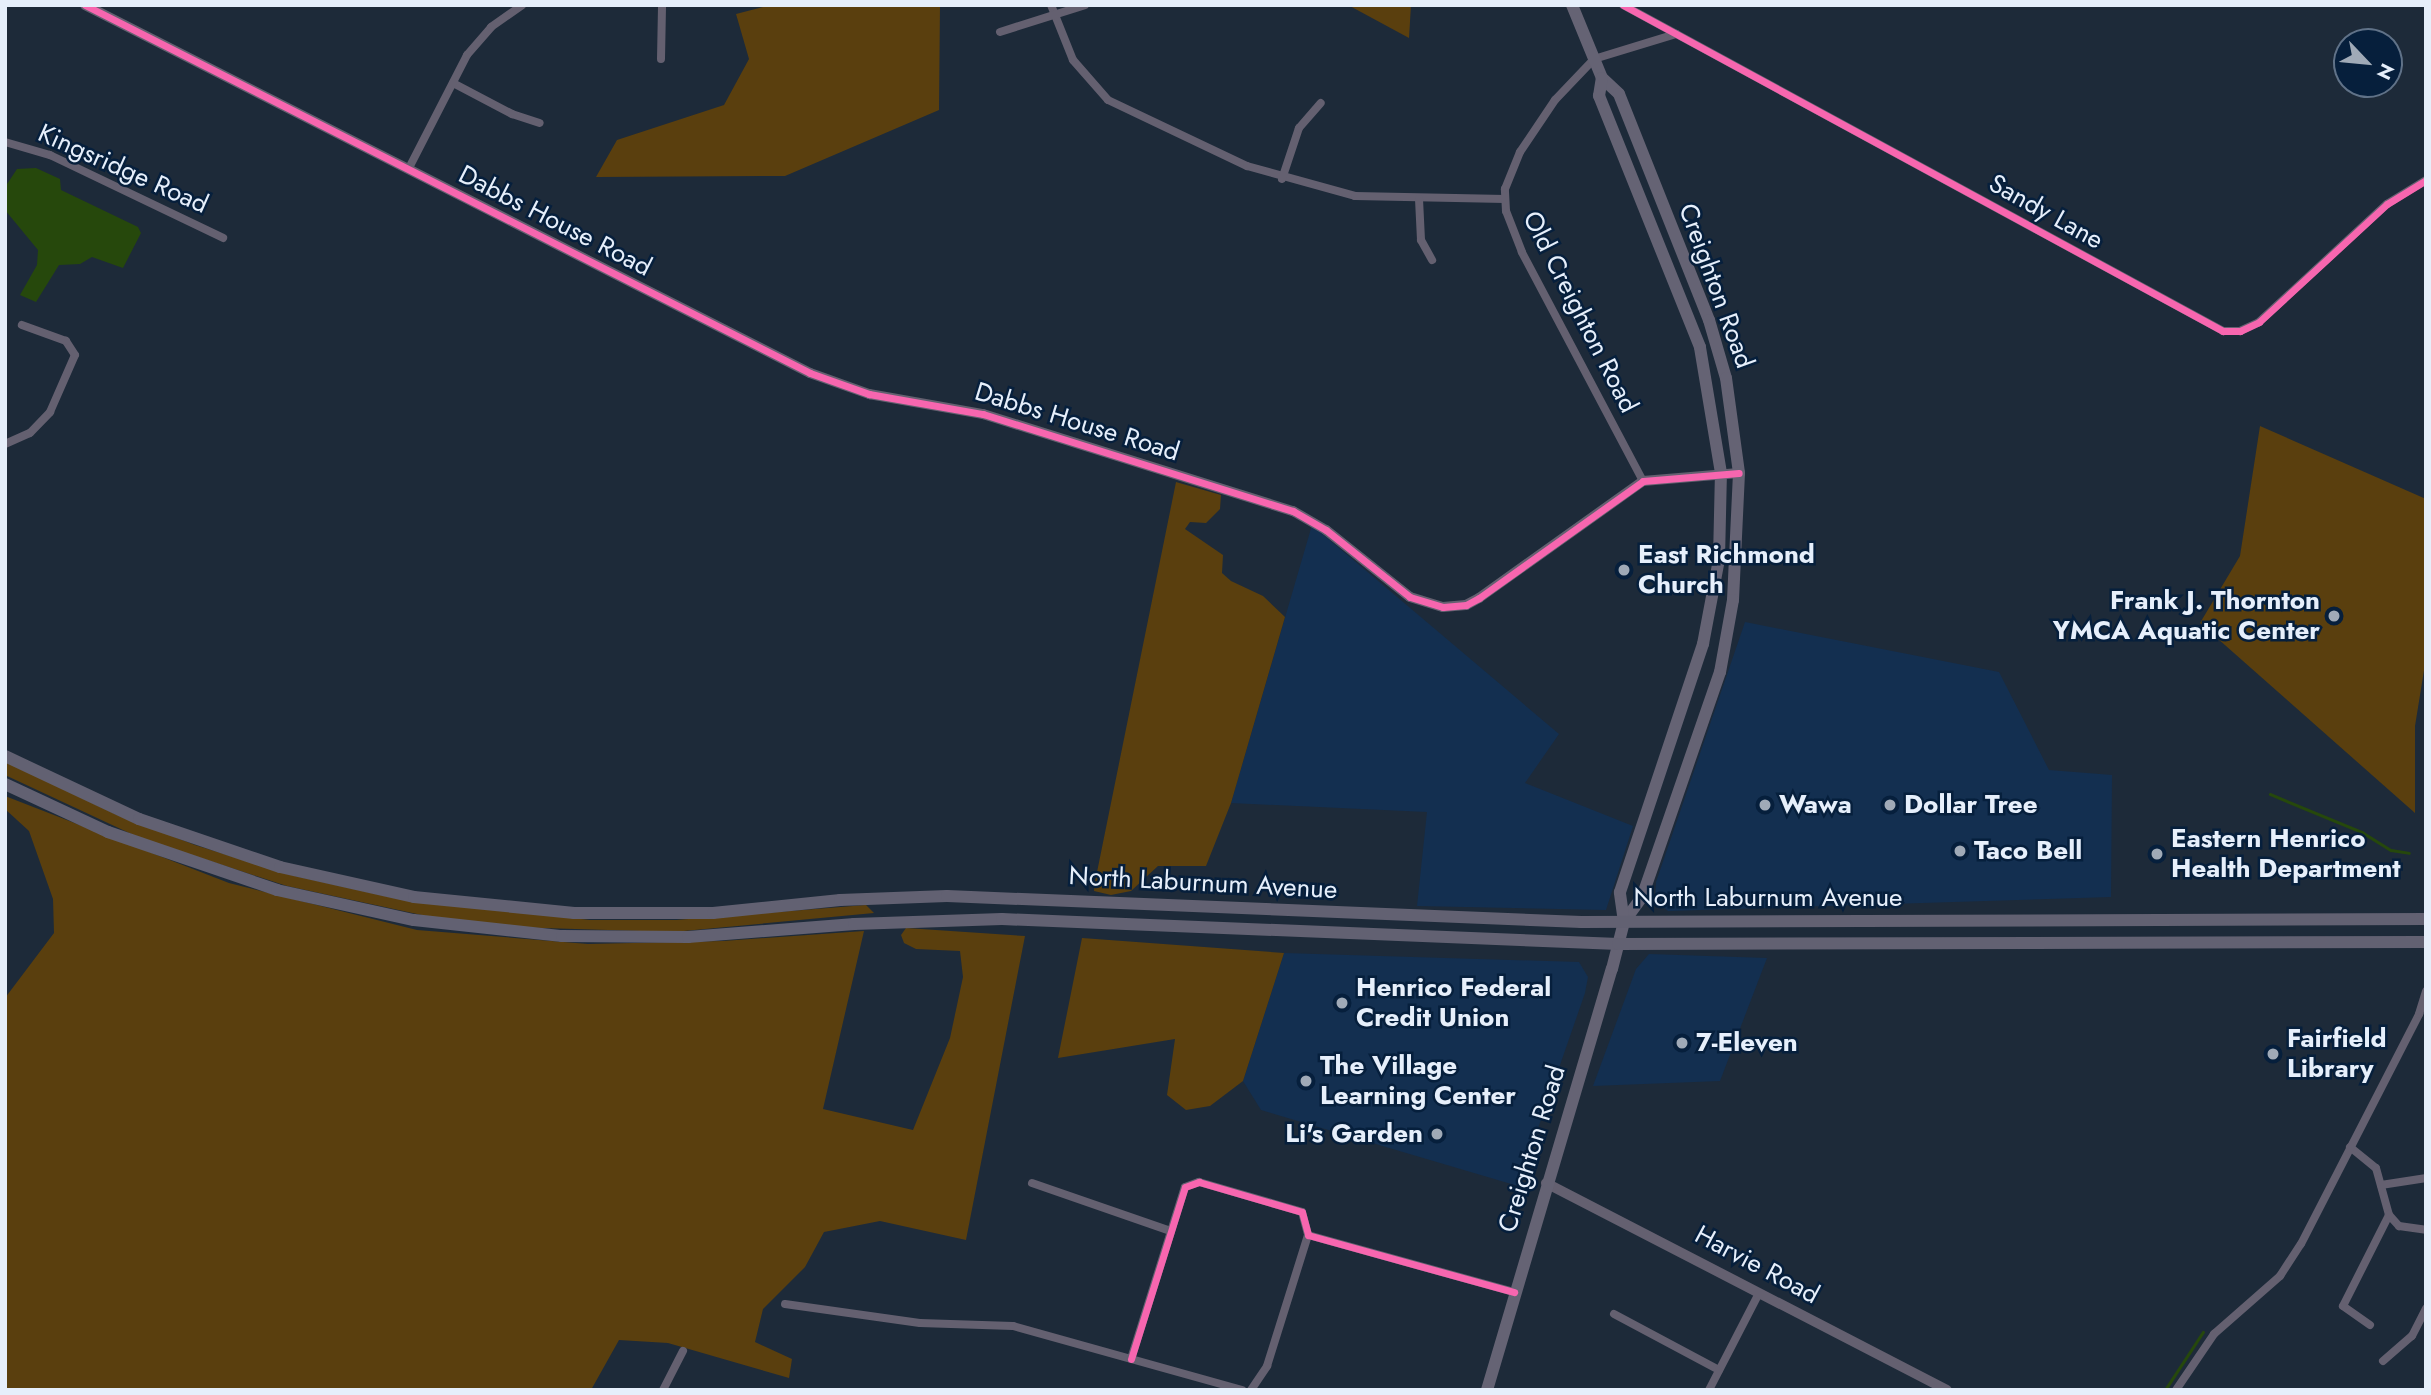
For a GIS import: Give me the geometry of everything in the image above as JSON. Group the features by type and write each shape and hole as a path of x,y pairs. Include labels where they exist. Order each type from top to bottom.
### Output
{"main road":[{"name":"Creighton Road","path":"1572,5 1602,78 1619,94 1709,320 1726,378 1739,473 1733,600 1720,672 1642,897 1623,922"},
{"name":"Creighton Road","path":"1487,1390 1618,944 1623,922 1620,892 1712,611 1721,537 1721,474 1700,347 1599,96 1602,78"},
{"name":"North Laburnum Avenue","path":"5,756 113,808 231,852 360,887 502,908 666,915 947,896 1623,922 2426,919"},
{"name":"North Laburnum Avenue","path":"5,784 108,832 277,890 414,920 512,933 688,937 865,923 1002,919 1618,944 2426,942"}],"street":[{"name":"Dabbs House Road","path":"85,5 810,373 869,394 983,415 1293,511 1326,530 1410,597 1443,607 1466,605 1643,481"},
{"path":"409,168 476,41 522,5"},
{"path":"661,59 662,5"},
{"path":"1051,5 1073,60 1108,100 1145,121 1282,179 1347,195 1419,200 1505,199"},
{"path":"1000,32 1085,5"},
{"name":"Sandy Lane","path":"1623,5 2223,331 2240,331 2259,323 2387,204 2426,180"},
{"path":"1594,59 1676,34"},
{"name":"Old Creighton Road","path":"1594,59 1555,100 1520,152 1505,199 1522,252 1643,481"},
{"path":"453,83 512,114 540,123"},
{"path":"1282,179 1299,128 1321,103"},
{"name":"Kingsridge Road","path":"5,142 50,155 223,238"},
{"path":"1419,200 1421,240 1432,260"},
{"path":"5,444 30,433 50,412 75,355 66,341 22,325"},
{"path":"1643,481 1739,473"},
{"path":"2176,1390 2214,1334 2280,1276 2419,1014 2426,991"},
{"path":"2350,1147 2371,1161 2389,1215 2399,1226 2426,1231"},
{"path":"2381,1185 2426,1178"},
{"path":"1131,1359 1185,1187 1199,1182 1302,1212 1308,1235 1267,1366 1251,1390"},
{"path":"1032,1183 1171,1231"},
{"name":"Harvie Road","path":"1546,1183 1947,1390"},
{"path":"2371,1325 2343,1306 2389,1215"},
{"path":"1308,1235 1514,1292"},
{"path":"1709,1390 1759,1293"},
{"path":"785,1304 920,1323 1013,1326 1242,1390"},
{"path":"2383,1361 2412,1336 2426,1308"},
{"path":"1614,1314 1719,1370"},
{"path":"663,1390 683,1350"}],"shaded area":[{"path":"771,5 940,5 939,110 785,176 596,177 617,140 724,105 749,59 736,14"},
{"path":"1348,5 1411,5 1409,38"},
{"path":"36,168 60,179 61,190 138,227 141,233 123,268 92,257 80,264 59,265 36,302 20,295 37,265 38,250 5,210 5,187 17,169"},
{"path":"2260,426 2426,499 2426,658 2415,726 2415,813 2200,623 2240,556"},
{"path":"1176,482 1221,495 1220,509 1206,523 1190,522 1185,529 1223,555 1222,573 1231,581 1263,596 1285,617 1231,803 1206,866 1158,866 1131,891 1111,895 1094,891 1095,882"},
{"path":"1312,525 1559,734 1525,783 1633,826 1606,910 1417,906 1427,812 1231,803"},
{"path":"1745,622 1999,672 2049,770 2112,775 2111,897 1668,911 1655,900 1656,882"},
{"path":"5,761 115,814 195,845 295,876 394,898 590,920 676,920 866,905 874,913 673,932 510,927 431,917 287,886 140,838 5,775"},
{"path":"5,796 229,883 417,930 588,944 723,941 864,931 823,1109 913,1130 950,1038 963,977 960,951 916,949 904,943 901,935 906,928 1025,936 966,1240 880,1221 824,1232 805,1267 763,1309 755,1342 792,1359 789,1378 668,1343 619,1340 591,1390 5,1390 5,998 54,933 53,899 29,831 5,809"},
{"path":"1082,938 1284,953 1243,1081 1210,1106 1186,1110 1167,1095 1175,1039 1058,1058"},
{"path":"1284,953 1579,962 1588,977 1585,993 1518,1186 1261,1110 1243,1081"},
{"path":"1649,954 1767,958 1720,1081 1593,1086 1636,969"}],"waterway":[{"path":"2270,794 2362,832 2391,850 2409,853"},
{"path":"2165,1390 2203,1332"}],"cycle path":[{"path":"85,5 810,373 869,394 983,414 1293,511 1326,530 1410,597 1443,607 1466,605 1479,598 1643,481 1739,473"},
{"path":"1623,5 2223,331 2240,331 2259,322 2387,204 2426,180"},
{"path":"1131,1359 1185,1187 1199,1182 1302,1212 1308,1235 1514,1292"}],"place":[{"name":"East Richmond Church","path":"1624,570"},
{"name":"Frank J. Thornton YMCA Aquatic Center","path":"2334,616"},
{"name":"Wawa","path":"1765,805"},
{"name":"Dollar Tree","path":"1890,805"},
{"name":"Taco Bell","path":"1960,851"},
{"name":"Eastern Henrico Health Department","path":"2157,854"},
{"name":"Henrico Federal Credit Union","path":"1342,1003"},
{"name":"7-Eleven","path":"1682,1043"},
{"name":"Fairfield Library","path":"2273,1054"},
{"name":"The Village Learning Center","path":"1306,1081"},
{"name":"Li's Garden","path":"1437,1134"}]}
